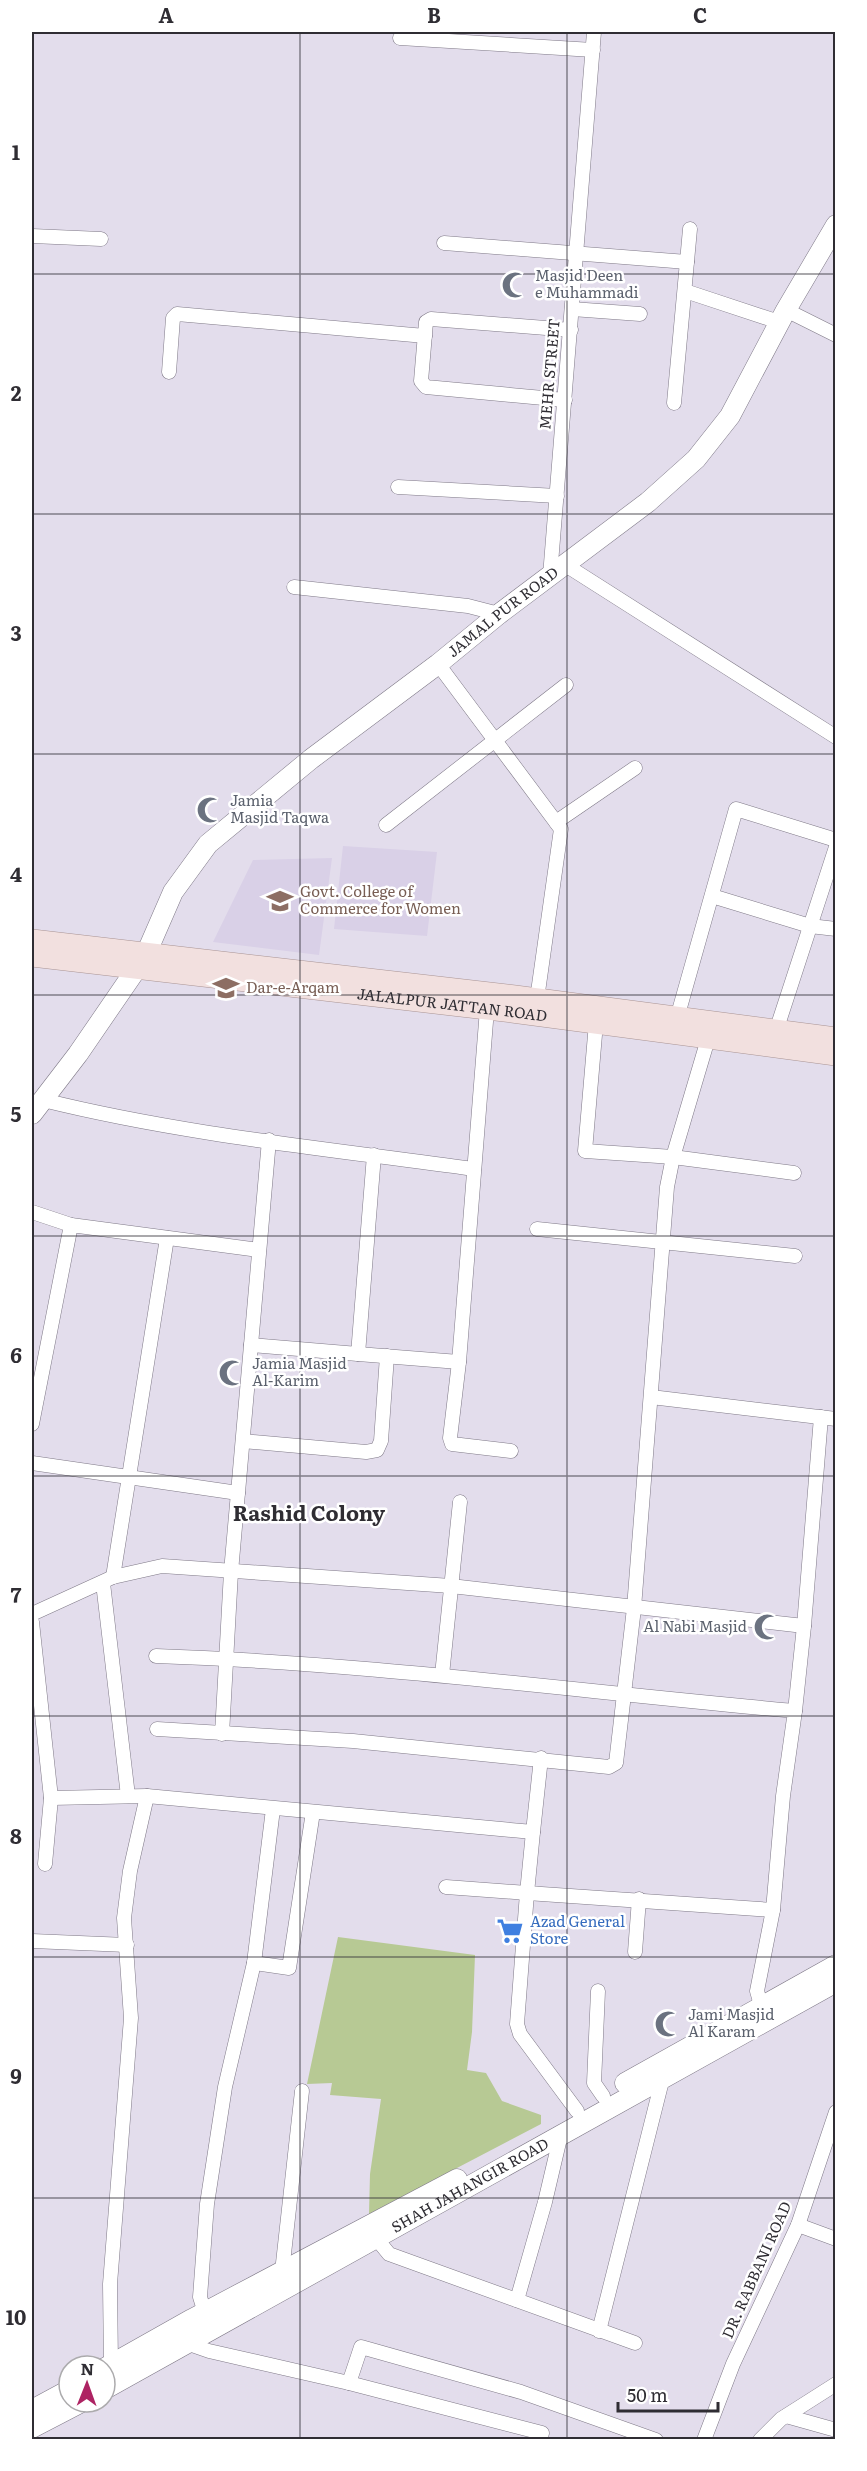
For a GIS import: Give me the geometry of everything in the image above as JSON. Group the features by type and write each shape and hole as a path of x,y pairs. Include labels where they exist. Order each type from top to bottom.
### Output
{"main road":[{"name":"JALALPUR JATTAN ROAD","path":"32,940 141,961 487,1009 537,999 677,1018 836,1055"},
{"name":"JALALPUR JATTAN ROAD","path":"32,956 141,961 514,1004 596,1023 708,1039 749,1036 776,1031 836,1038"}],"street":[{"name":"MEHR STREET","path":"557,570 557,496 594,32"},
{"path":"400,38 593,50"},
{"name":"JAMAL PUR ROAD","path":"37,1107 78,1054 141,961 173,892 208,844 311,759 648,502 696,459 730,416 783,316 836,225"},
{"path":"674,403 690,229"},
{"path":"32,237 101,239"},
{"path":"444,243 687,262"},
{"path":"685,291 783,316 836,335"},
{"path":"572,309 639,314"},
{"path":"169,372 173,318 177,314 425,336"},
{"path":"565,399 426,387 421,381 426,322 431,319 571,330"},
{"path":"398,487 557,496"},
{"path":"557,570 836,737"},
{"path":"294,587 468,606 499,614"},
{"path":"438,664 561,828 537,999"},
{"path":"386,825 566,685"},
{"path":"556,822 635,768"},
{"path":"677,1018 736,809 836,840"},
{"path":"776,1031 810,926 831,876 836,847"},
{"path":"712,896 810,926 836,929"},
{"path":"487,1009 459,1362 450,1438 452,1444 511,1452"},
{"path":"596,1023 585,1151 673,1157 794,1173"},
{"path":"157,1729 353,1741 541,1758 609,1767 615,1763 634,1608 667,1187 673,1157 708,1039"},
{"path":"37,1107 474,1169"},
{"path":"222,1734 231,1572 269,1140"},
{"path":"358,1354 374,1155"},
{"path":"32,1212 71,1225 259,1250"},
{"path":"32,1424 71,1225"},
{"path":"537,1229 663,1240 795,1256"},
{"path":"128,1796 108,1580 129,1477 167,1238"},
{"path":"251,1345 459,1362"},
{"path":"243,1441 366,1452 377,1450 381,1441 387,1356"},
{"path":"651,1397 836,1419"},
{"path":"761,2005 758,1991 773,1910 783,1797 795,1710 821,1417"},
{"path":"32,1463 238,1493"},
{"path":"442,1675 460,1502"},
{"path":"32,1614 108,1580 162,1566 451,1586 804,1626"},
{"path":"32,1622 51,1798 45,1864"},
{"path":"156,1656 227,1658 442,1675 623,1695 795,1710"},
{"path":"541,1758 532,1832 517,2024 520,2034 577,2111"},
{"path":"108,2354 110,2284 131,2018 124,1918 130,1872 147,1796"},
{"path":"51,1798 147,1796 532,1832"},
{"path":"205,2313 200,2297 207,2204 225,2087 254,1963 273,1809"},
{"path":"254,1963 289,1968 313,1812"},
{"path":"446,1887 773,1910"},
{"path":"635,1952 639,1899"},
{"path":"32,1941 127,1945"},
{"name":"SHAH JAHANGIR ROAD","path":"117,2361 515,2148 761,2005 836,1965"},
{"name":"SHAH JAHANGIR ROAD","path":"117,2382 836,1982"},
{"path":"598,1991 594,2084 603,2096"},
{"path":"599,2331 663,2077"},
{"path":"282,2272 302,2091"},
{"name":"DR. RABBANI ROAD","path":"704,2439 733,2364 798,2225 836,2112"},
{"path":"517,2300 545,2202 561,2134"},
{"path":"798,2225 836,2239"},
{"path":"376,2238 389,2254 635,2343"},
{"path":"186,2343 542,2433 540,2439"},
{"path":"349,2383 361,2348 521,2392 656,2439"},
{"path":"760,2439 786,2416 836,2384"},
{"path":"32,2410 57,2396"},
{"path":"32,2428 59,2414"},
{"path":"786,2416 836,2430"}],"shaded area":[{"path":"343,846 437,852 427,936 334,929"},
{"name":"Govt. College of Commerce for Women","path":"332,858 319,955 213,942 253,860"}],"green space":[{"path":"338,1937 475,1955 472,2032 467,2070 486,2073 502,2101 541,2115 541,2124 369,2214 370,2174 381,2099 330,2095 332,2083 307,2084"}],"place":[{"name":"Masjid Deen e Muhammadi","path":"515,285"},
{"name":"Jamia Masjid Taqwa","path":"210,810"},
{"name":"Govt. College of Commerce for Women","path":"280,901"},
{"name":"Dar-e-Arqam","path":"226,988"},
{"name":"Jamia Masjid Al-Karim","path":"232,1373"},
{"name":"Al Nabi Masjid","path":"767,1627"},
{"name":"Azad General Store","path":"510,1931"},
{"name":"Jami Masjid Al Karam","path":"668,2024"}],"district":[{"name":"Rashid Colony","path":"309,1514"}]}
